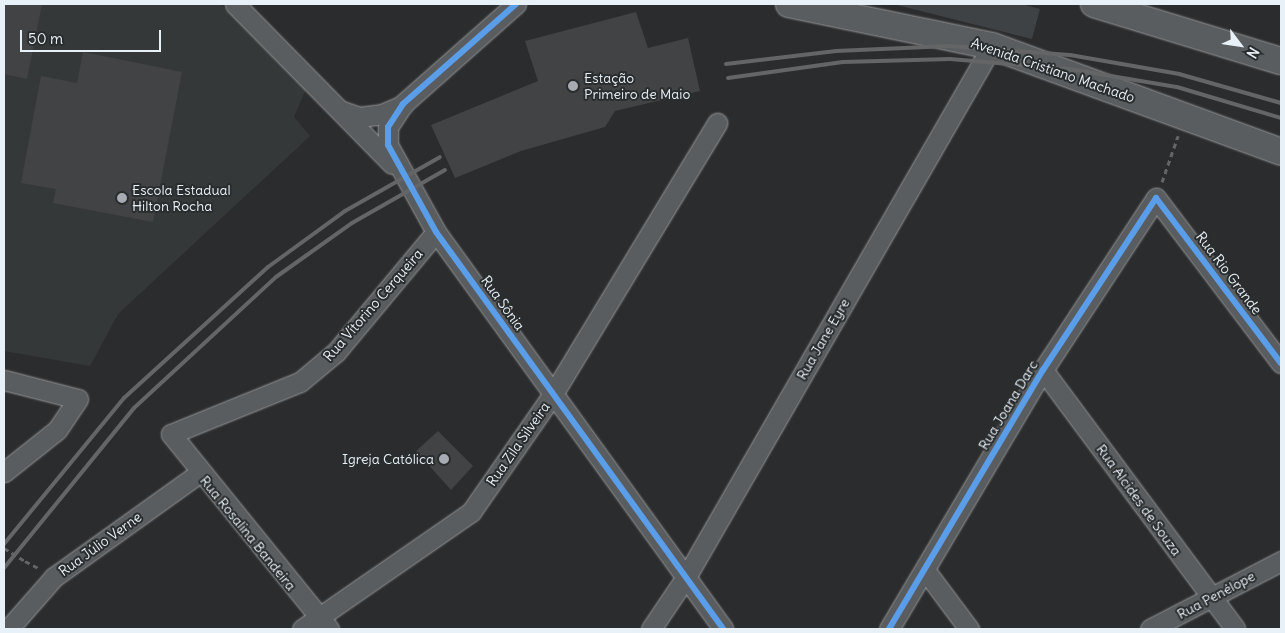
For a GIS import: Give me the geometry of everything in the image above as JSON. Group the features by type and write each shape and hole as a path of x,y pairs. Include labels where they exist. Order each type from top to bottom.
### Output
{"highway":[{"name":"Avenida Cristiano Machado","path":"789,4 992,46 1281,152"},
{"path":"1105,5 1281,61"}],"street":[{"name":"Rua Sônia","path":"235,4 398,170"},
{"name":"Rua Sônia","path":"516,4 403,104 388,127 388,145 398,170 436,232 723,629"},
{"name":"Rua Jane Eyre","path":"651,629 686,578 992,46"},
{"path":"340,110 359,118 403,104"},
{"name":"Rua Zila Silveira","path":"302,629 324,624 471,512 554,394 717,123"},
{"name":"Rua Rio Grande","path":"1156,198 1281,363"},
{"name":"Rua Joana Darc","path":"889,629 1043,370 1156,198"},
{"name":"Rua Vítorino Cerqueira","path":"170,434 300,382 336,352 436,232"},
{"name":"Rua Alcides de Souza","path":"1043,370 1235,629"},
{"path":"4,380 78,398 57,430 4,472"},
{"name":"Rua Rosalina Bandeira","path":"170,434 198,473 324,624"},
{"name":"Rua Júlio Verne","path":"11,626 54,577 198,473"},
{"name":"Rua Penélope","path":"1150,629 1210,596 1281,561"},
{"path":"925,570 969,629"}],"path":[{"path":"1156,198 1185,117"},
{"path":"4,548 25,561"}],"shaded area":[{"name":"Escola Estadual Hilton Rocha","path":"4,4 221,4 306,89 294,117 310,136 118,314 90,366 4,351"},
{"path":"893,4 1021,4 1040,9 1032,39"}],"building":[{"path":"4,4 42,4 27,79 4,74"},
{"name":"Estação Primeiro de Maio","path":"636,12 648,48 688,38 700,91 615,111 605,127 521,151 455,178 431,125 538,81 525,41"},
{"path":"83,52 182,72 153,222 53,203 56,189 21,183 41,76 77,83"},
{"name":"Igreja Católica","path":"438,431 473,466 451,490 416,451"}],"railway":[{"path":"726,64 836,51 950,46 1070,55 1179,74 1281,103"},
{"path":"728,78 843,62 950,59 1069,69 1177,87 1281,118"},
{"path":"4,544 124,398 268,267 345,211 440,157"},
{"path":"4,568 134,408 276,277 352,223 445,170"}],"cycle path":[{"path":"516,4 403,104 388,127 388,145 436,232 723,629"},
{"path":"889,629 1043,370 1156,198 1281,363"}],"place":[{"name":"Estação Primeiro de Maio","path":"573,86"},
{"name":"Escola Estadual Hilton Rocha","path":"122,198"},
{"name":"Igreja Católica","path":"444,459"}]}
